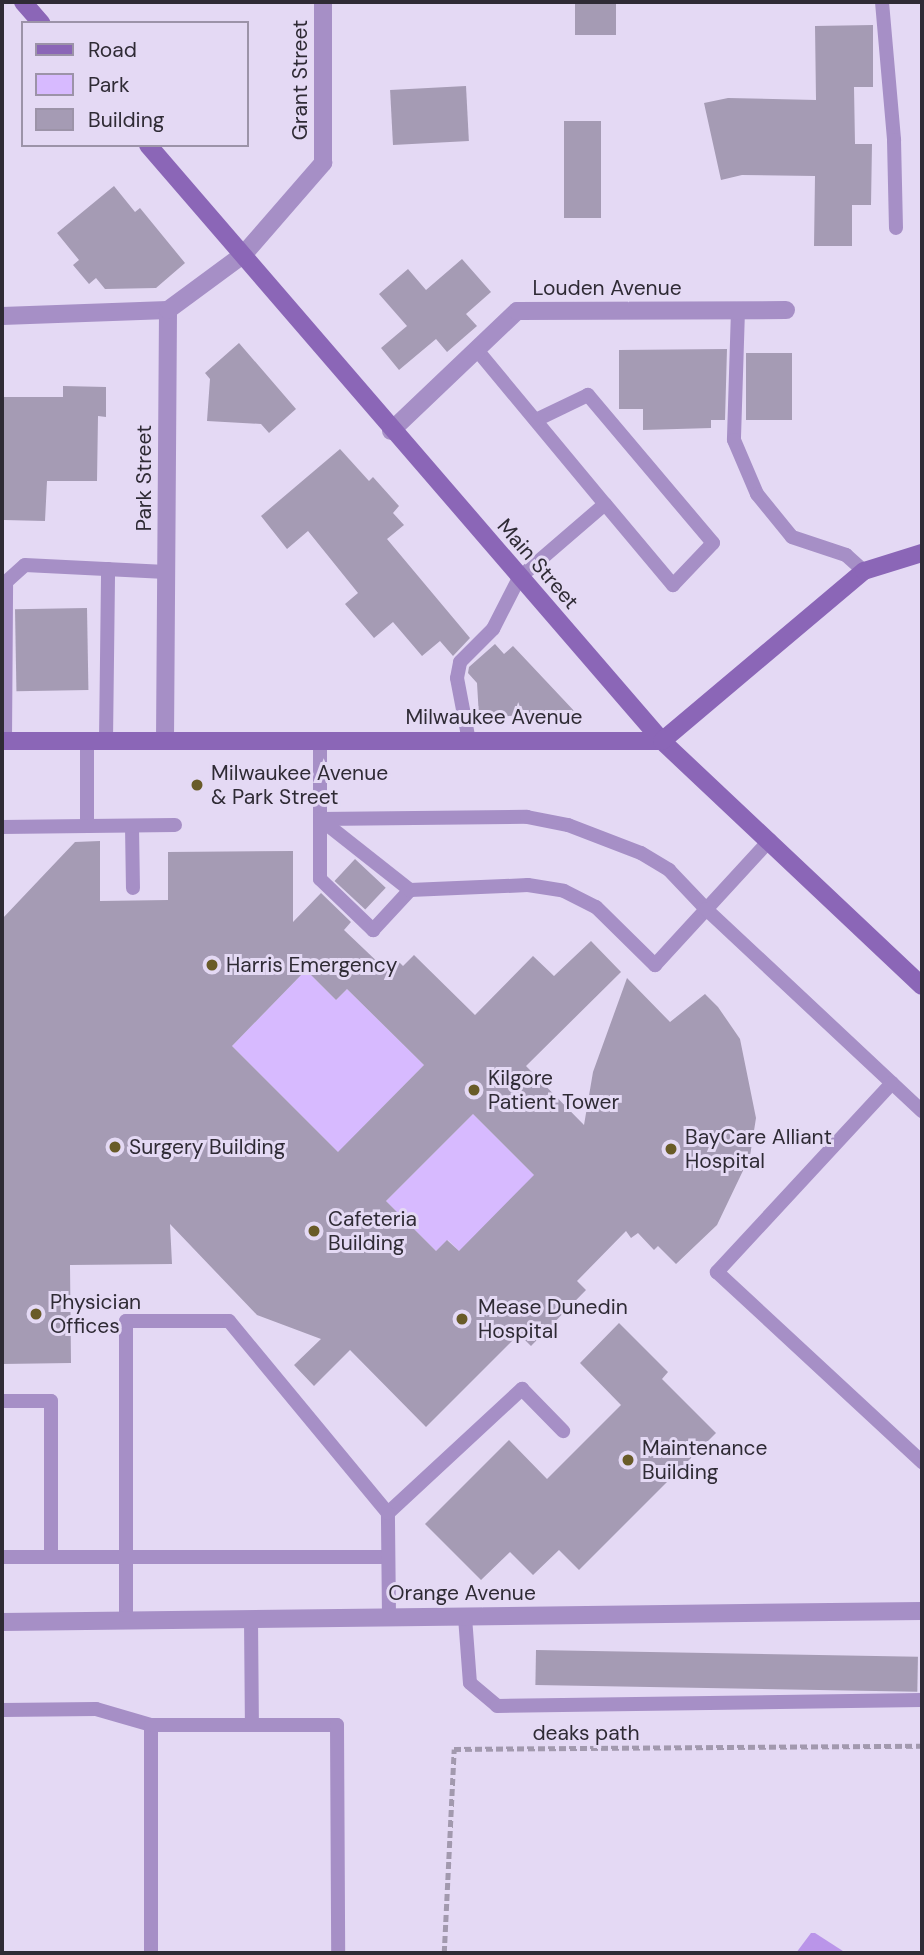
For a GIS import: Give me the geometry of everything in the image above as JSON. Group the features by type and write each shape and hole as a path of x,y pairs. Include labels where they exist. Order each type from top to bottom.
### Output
{"street":[{"path":"23,2 39,21"},
{"name":"Grant Street","path":"244,254 323,163 323,2"},
{"name":"Main Street","path":"150,147 244,254 391,431 662,741 922,986"},
{"path":"2,316 168,310 244,254"},
{"name":"Park Street","path":"165,741 168,310"},
{"name":"Louden Avenue","path":"391,431 517,311 786,310"},
{"path":"662,741 864,571 922,553"},
{"name":"Milwaukee Avenue","path":"4,741 662,741"},
{"name":"Orange Avenue","path":"2,1622 922,1611"}],"lane":[{"path":"882,2 894,140 896,228"},
{"path":"738,310 734,440 757,494 792,537 846,555 864,571"},
{"path":"477,349 536,421 673,585 713,543 587,395 536,421"},
{"path":"469,741 457,678 460,662 493,629 519,578 605,504"},
{"path":"4,741 6,582 25,565 166,572"},
{"path":"106,741 108,569"},
{"path":"87,741 87,826"},
{"path":"320,741 320,879 373,930 410,890"},
{"path":"320,819 527,817 568,825 641,853 669,870 706,909 922,1111"},
{"path":"320,819 410,890 528,885 564,891 596,907 655,965 770,840"},
{"path":"2,827 175,825"},
{"path":"132,826 133,888"},
{"path":"892,1083 718,1272 922,1462"},
{"path":"127,1620 127,1321 229,1321 388,1513 389,1617"},
{"path":"388,1513 522,1389 563,1431"},
{"path":"2,1401 51,1401 51,1556"},
{"path":"2,1556 388,1556"},
{"path":"465,1617 470,1683 497,1706 922,1700"},
{"path":"251,1619 251,1726"},
{"path":"2,1710 96,1709 151,1726 337,1725 338,1953"},
{"path":"151,1726 151,1953"}],"path":[{"name":"deaks path","path":"444,1953 454,1749 922,1746"}],"green space":[{"path":"306,970 336,1000 347,989 424,1065 364,1126 345,1159 232,1046"},
{"path":"473,1114 534,1175 533,1325 448,1240 436,1251 386,1201"}],"shaded area":[{"path":"811,1933 815,1933 846,1953 796,1953"}],"building":[{"path":"575,2 616,2 616,35 575,35"},
{"path":"873,25 873,87 854,87 855,144 872,144 871,205 852,205 852,246 814,246 815,176 742,175 721,180 704,103 728,98 816,100 815,26"},
{"path":"466,86 469,141 393,145 390,90"},
{"path":"564,121 601,121 601,218 564,218"},
{"path":"114,186 135,212 140,208 185,263 156,288 105,289 96,278 89,284 73,265 79,260 57,233"},
{"path":"462,259 491,292 466,314 477,326 447,352 436,339 399,370 381,348 407,326 379,294 408,269 426,290"},
{"path":"239,343 296,409 269,433 261,424 207,421 210,379 205,373"},
{"path":"727,349 725,420 711,420 711,428 643,430 643,409 619,409 619,350"},
{"path":"746,353 792,353 792,420 746,420"},
{"path":"63,386 106,387 106,417 98,416 97,481 47,481 45,521 4,520 4,397 63,397"},
{"path":"340,449 369,481 373,477 399,506 393,513 404,525 387,539 470,638 453,656 440,641 422,656 393,622 374,638 345,604 358,593 308,531 287,549 261,516"},
{"path":"87,608 88,690 16,691 15,609"},
{"path":"495,644 504,654 513,646 577,714 479,717 477,683 468,673 469,667"},
{"path":"100,841 100,901 168,900 168,852 293,851 293,922 321,893 351,922 344,930 385,969 395,958 403,966 414,955 475,1015 533,956 554,976 591,941 621,972 526,1066 584,1125 593,1072 627,978 670,1022 705,994 718,1007 740,1039 756,1118 750,1156 717,1225 676,1264 658,1246 654,1250 638,1233 631,1238 626,1231 577,1281 586,1290 531,1346 519,1334 426,1427 350,1350 314,1386 294,1365 321,1339 257,1315 170,1224 172,1264 70,1265 71,1363 2,1364 2,919 75,842","holes":["306,970 336,1000 347,989 424,1065 338,1152 232,1046","473,1114 534,1175 459,1251 447,1240 436,1251 386,1201"]},
{"path":"355,859 386,888 365,910 335,881"},
{"name":"Maintenance Building","path":"619,1323 668,1372 662,1379 716,1433 579,1570 559,1550 533,1575 510,1552 481,1580 425,1524 509,1440 547,1479 621,1405 580,1363"},
{"path":"536,1650 918,1657 917,1692 535,1685"}],"place":[{"name":"Milwaukee Avenue & Park Street","path":"197,785"},
{"name":"Harris Emergency","path":"212,965"},
{"name":"Kilgore Patient Tower","path":"474,1090"},
{"name":"Surgery Building","path":"115,1147"},
{"name":"BayCare Alliant Hospital","path":"671,1149"},
{"name":"Cafeteria Building","path":"314,1231"},
{"name":"Physician Offices","path":"36,1314"},
{"name":"Mease Dunedin Hospital","path":"462,1319"},
{"name":"Maintenance Building","path":"628,1460"}]}
